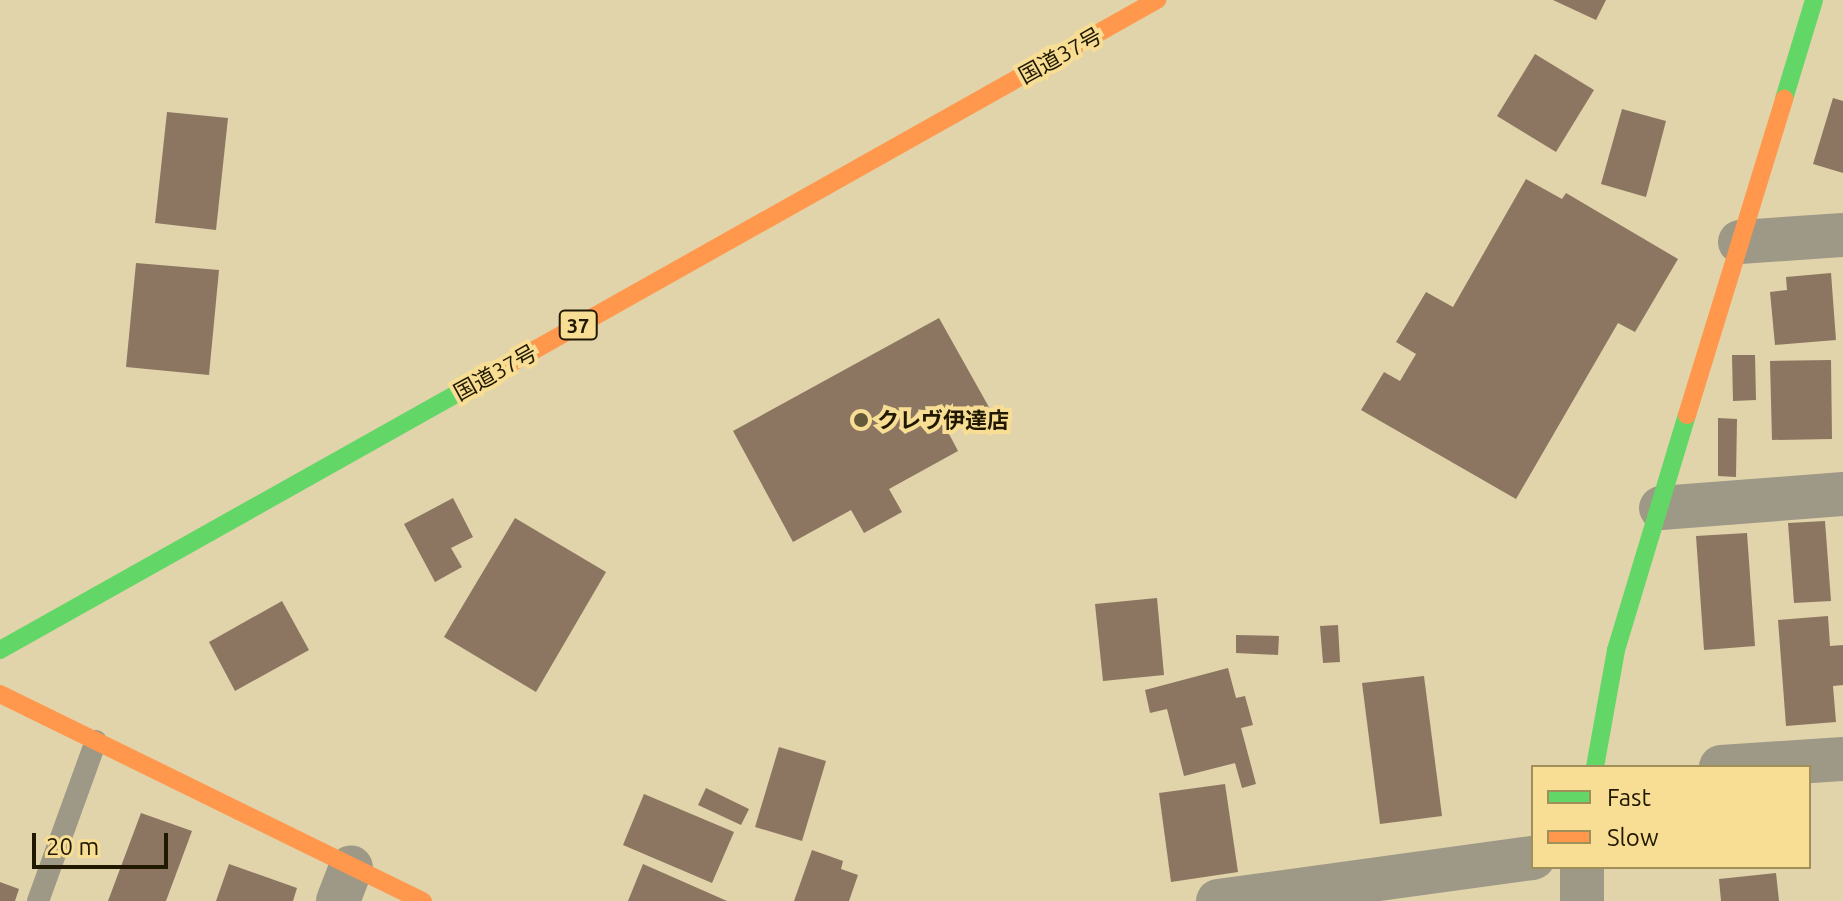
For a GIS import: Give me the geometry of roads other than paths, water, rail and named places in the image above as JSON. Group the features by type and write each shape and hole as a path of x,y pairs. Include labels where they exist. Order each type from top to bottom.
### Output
{"main road":[{"name":"国道37号","path":"0,650 1157,0"},
{"path":"1595,765 1616,650 1814,0"},
{"path":"0,694 96,741 344,884 423,901"}],"street":[{"path":"1740,242 1843,235"},
{"path":"1661,508 1843,494"},
{"path":"1752,765 1843,759"},
{"path":"1218,901 1277,896 1531,858"},
{"path":"1582,869 1582,901"}],"lane":[{"path":"38,901 96,741"}],"place":[{"name":"クレヴ伊達店","path":"861,420"}]}
